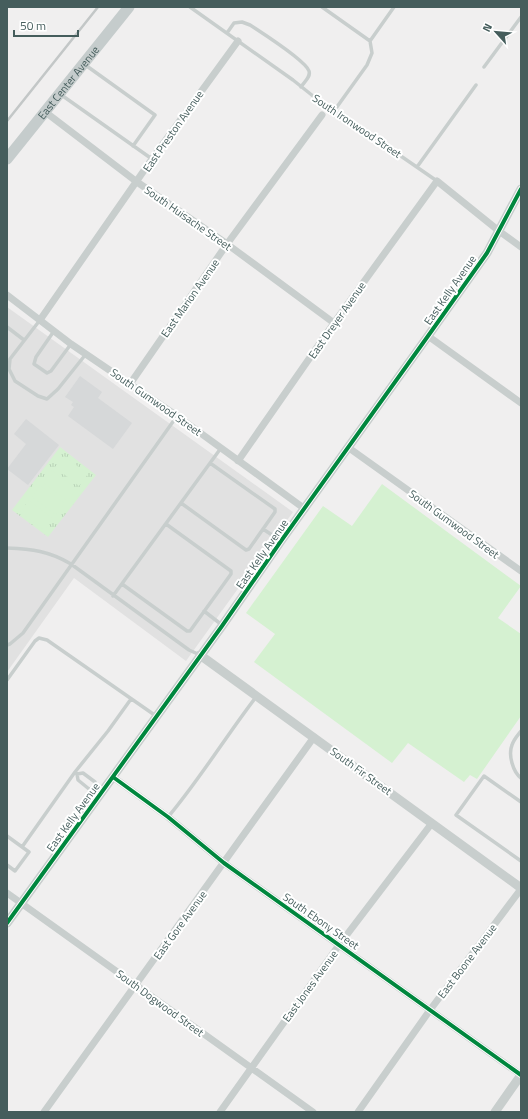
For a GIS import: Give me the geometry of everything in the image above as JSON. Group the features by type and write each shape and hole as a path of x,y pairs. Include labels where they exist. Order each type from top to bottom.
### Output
{"main road":[{"name":"East Center Avenue","path":"7,158 129,7"}],"street":[{"name":"East Preston Avenue","path":"40,320 152,159 238,40"},
{"name":"South Huisache Street","path":"44,111 137,182 227,244 334,323"},
{"name":"East Marion Avenue","path":"130,384 227,244 322,115"},
{"name":"South Ironwood Street","path":"437,181 521,247"},
{"name":"East Dreyer Avenue","path":"238,461 334,323 437,181"},
{"name":"East Kelly Avenue","path":"7,923 98,790 113,777 487,253 521,189"},
{"name":"South Gumwood Street","path":"7,295 72,344 177,416 305,509"},
{"path":"428,336 521,403"},
{"name":"South Gumwood Street","path":"349,448 521,571"},
{"name":"South Fir Street","path":"200,655 521,888"},
{"name":"East Gore Avenue","path":"44,1112 314,737"},
{"name":"South Ebony Street","path":"113,777 168,817 224,864 430,1010 520,1077"},
{"name":"East Jones Avenue","path":"220,1112 339,945 432,823"},
{"name":"East Boone Avenue","path":"358,1112 430,1010 521,888"},
{"name":"South Dogwood Street","path":"7,893 313,1112"},
{"path":"495,1112 520,1077"}],"lane":[{"name":"South Ironwood Street","path":"190,7 238,40 334,111 437,181"},
{"path":"322,7 370,41"},
{"path":"334,111 367,65 372,53 370,41 394,7"},
{"path":"484,67 521,18"},
{"path":"227,33 234,23 242,22 250,25 299,59 309,70 309,76 301,87"},
{"path":"83,64 155,116 133,146"},
{"path":"417,167 476,85"},
{"path":"59,93 152,159"},
{"path":"40,320 10,359 9,370 15,381 38,396 47,399 58,389 86,354"},
{"path":"7,327 24,340"},
{"path":"54,331 36,357 34,364 46,373 51,372 72,344"},
{"path":"7,645 23,633 177,416"},
{"path":"113,596 221,448"},
{"path":"181,503 246,550 249,549 275,510 210,463"},
{"path":"122,584 187,631 190,631 204,612 231,571 166,524"},
{"path":"263,529 281,541"},
{"path":"7,548 30,549 46,552 60,557 189,650 200,655"},
{"path":"204,612 222,626"},
{"path":"7,680 35,641 39,638 47,640 156,716"},
{"path":"168,817 181,802 233,726 257,696"},
{"path":"22,847 131,699"},
{"path":"521,731 513,742 510,753 514,770 521,778"},
{"path":"76,773 83,773 95,782 98,790 89,789 78,780 76,773"},
{"path":"521,802 484,776 456,815 521,862"},
{"path":"7,836 29,852 15,871 7,865"}],"shaded area":[{"path":"7,307 293,512 186,661 74,578 7,672"}],"green space":[{"path":"60,447 96,475 48,537 12,510"},
{"path":"64,456 88,474 79,486 55,467"},
{"path":"52,470 76,489 67,501 43,482"},
{"path":"382,484 521,586 498,618 521,634 521,716 477,779 470,775 464,782 408,743 392,763 254,662 275,634 246,613 323,506 352,526"},
{"path":"40,485 65,504 56,515 32,497"},
{"path":"29,500 53,519 44,530 20,512"}],"building":[{"path":"80,376 102,392 98,398 132,423 113,449 68,416 74,407 71,405 73,402 65,397"},
{"path":"26,419 59,445 28,485 7,469 26,444 14,434"}],"railway":[{"path":"7,121 98,7"}],"cycle path":[{"path":"7,923 222,626 487,253 521,189"},
{"path":"113,777 168,817 224,863 521,1075"}]}
